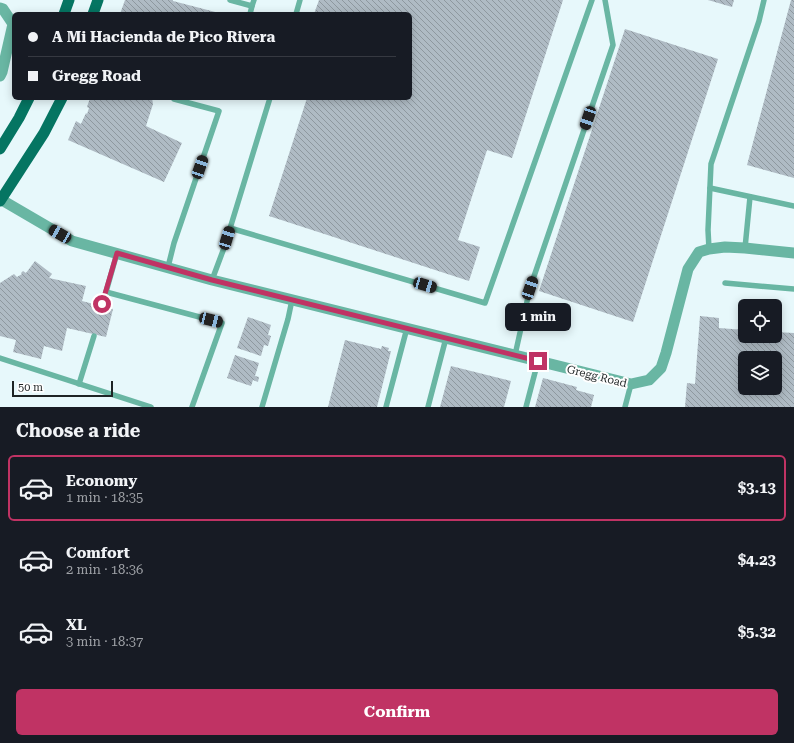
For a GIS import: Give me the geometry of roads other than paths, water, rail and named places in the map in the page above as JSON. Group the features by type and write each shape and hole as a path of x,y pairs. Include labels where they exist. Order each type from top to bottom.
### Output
{"main road":[{"path":"65,12 69,0"},
{"path":"94,12 98,0"},
{"path":"0,149 28,100"},
{"path":"0,200 44,133 61,100"}],"street":[{"path":"0,8 3,9 12,22"},
{"path":"0,76 12,28"},
{"name":"Gregg Road","path":"0,200 72,240 212,280 631,384 649,380 661,368 688,269 699,252 709,249"},
{"path":"709,249 725,247 794,253"}],"lane":[{"path":"230,0 253,3"},
{"path":"297,12 300,0"},
{"path":"230,228 485,303 592,0"},
{"path":"515,356 530,288 612,45 605,0"},
{"path":"709,249 708,230 711,164 759,21 764,0"},
{"path":"168,267 174,243 220,111 180,100"},
{"path":"212,280 224,248 269,100"},
{"path":"710,188 794,206"},
{"path":"745,248 750,197"},
{"path":"102,304 117,253"},
{"path":"725,283 794,289"},
{"path":"106,292 222,323 192,407"},
{"path":"262,407 266,398 292,300"},
{"path":"386,407 407,328"},
{"path":"79,384 94,336"},
{"path":"428,407 446,338"},
{"path":"0,358 151,407"},
{"path":"526,407 538,361"},
{"path":"625,407 631,384"}]}
